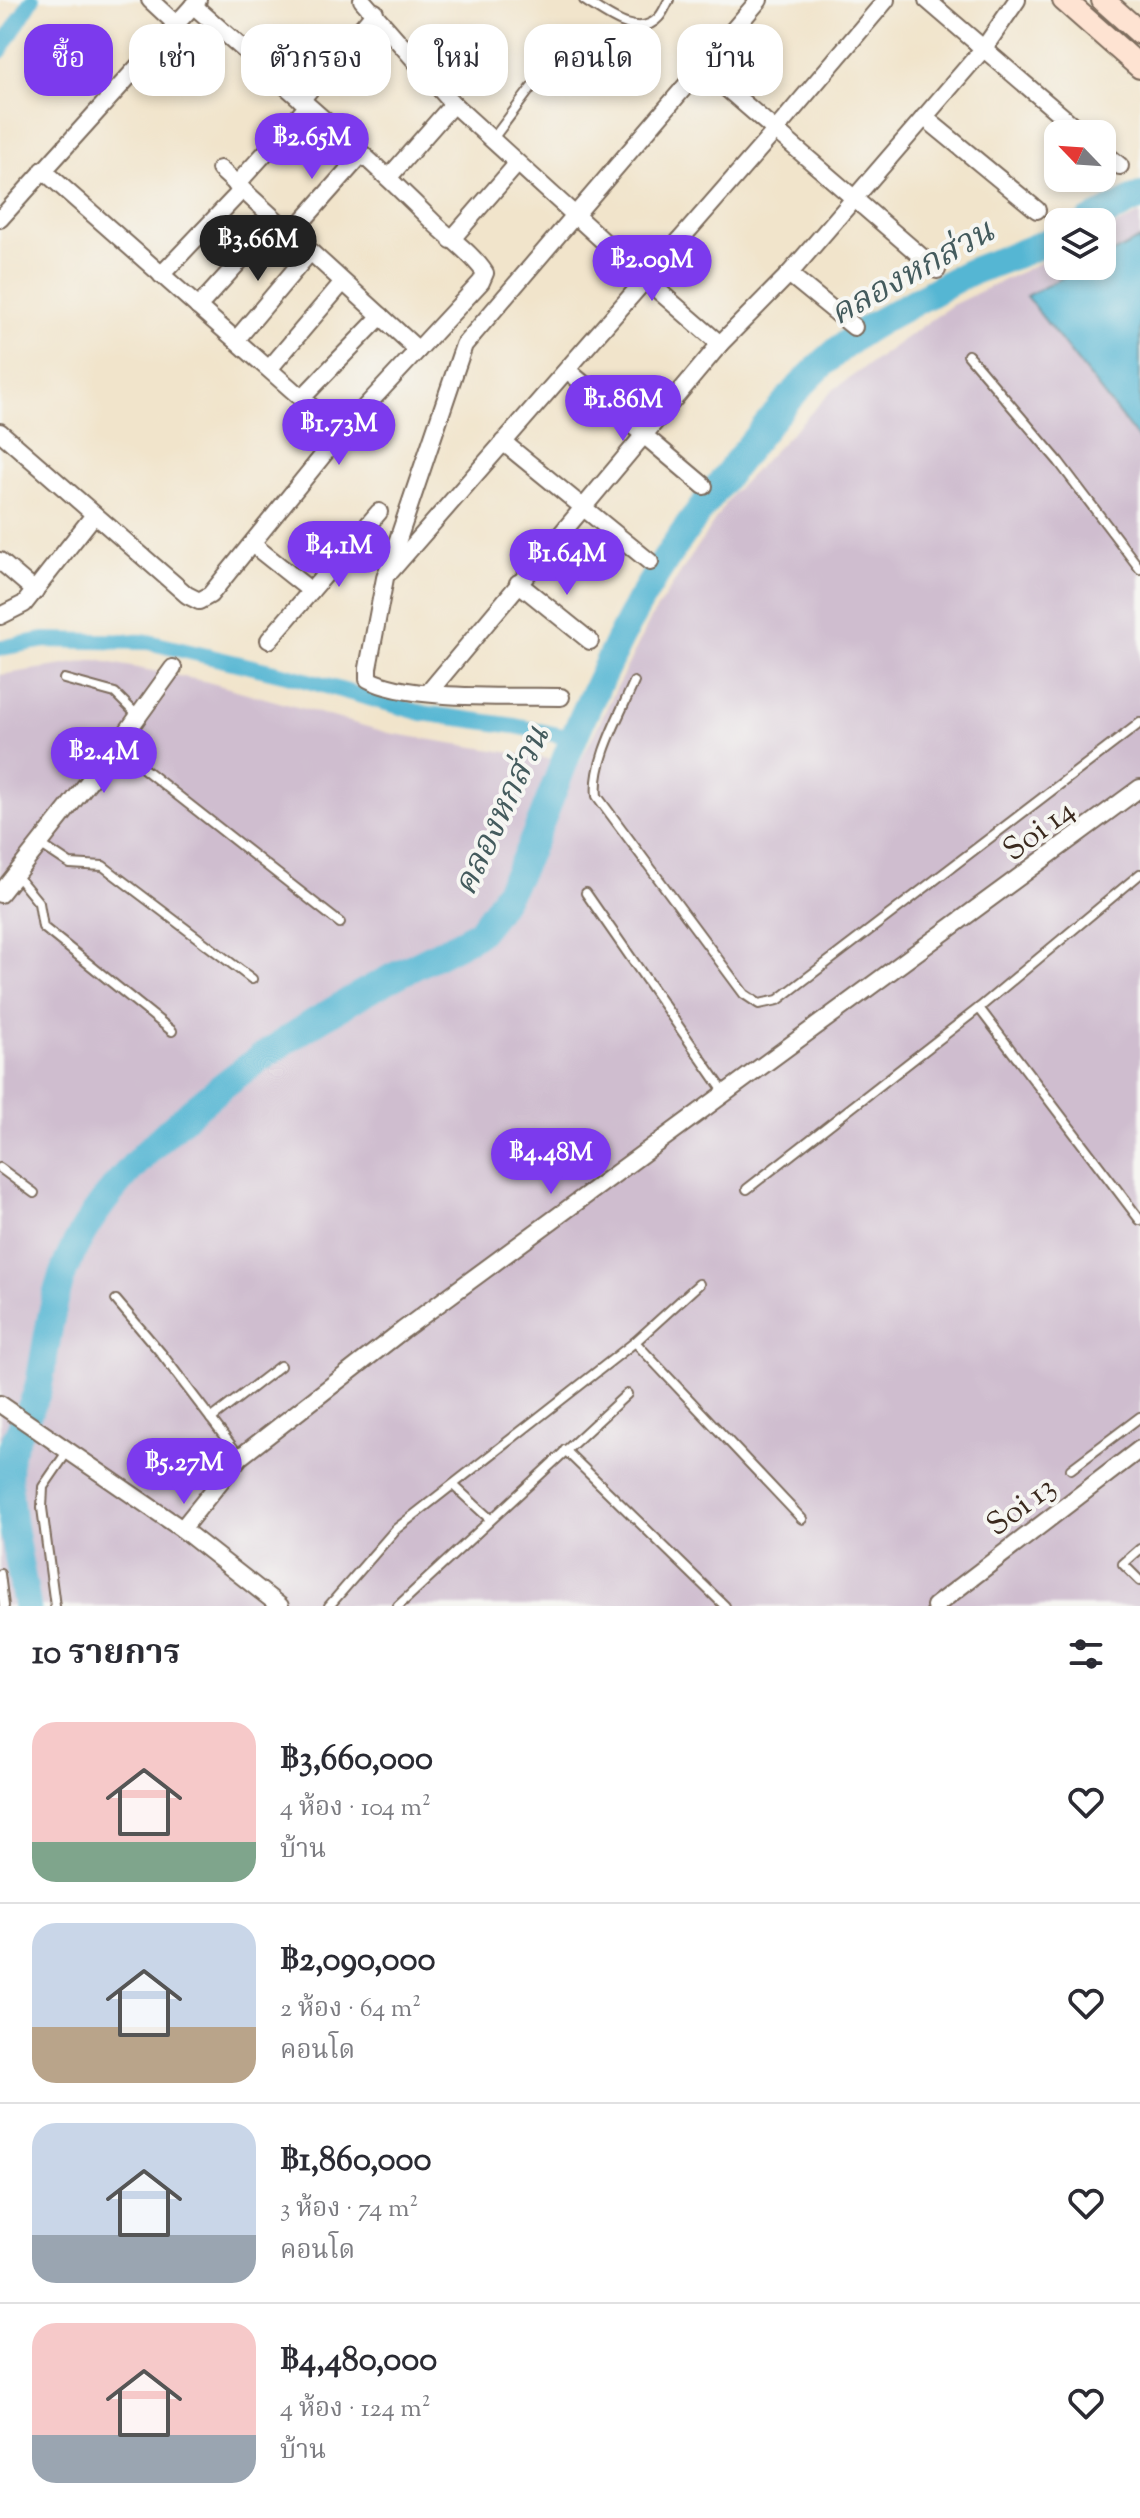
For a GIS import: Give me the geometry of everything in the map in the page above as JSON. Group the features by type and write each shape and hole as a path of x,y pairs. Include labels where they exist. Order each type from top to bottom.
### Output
{"main road":[{"path":"1064,0 1140,67"},
{"path":"1103,0 1140,33"}],"street":[{"path":"150,0 176,24"},
{"path":"362,0 453,104 720,344"},
{"path":"739,24 759,0"},
{"path":"385,578 886,0"},
{"path":"927,0 1067,120"},
{"path":"428,693 720,344 789,274 984,48 1017,0"},
{"path":"0,434 187,595 199,601 210,595 341,433 481,282 485,273 389,177 196,3 178,24"},
{"path":"161,275 239,187 375,12"},
{"path":"0,219 129,77"},
{"path":"561,697 428,693 378,684 368,679 385,578 464,345 679,96"},
{"path":"735,96 937,270"},
{"path":"389,177 453,104"},
{"path":"924,117 1037,210"},
{"path":"291,234 362,154"},
{"path":"1116,163 1120,166"},
{"path":"451,240 517,164"},
{"path":"220,169 418,350"},
{"path":"43,170 341,433"},
{"path":"198,307 276,221"},
{"path":"236,340 310,252"},
{"path":"789,274 854,327"},
{"path":"269,369 343,282"},
{"path":"302,398 381,316"},
{"path":"567,370 704,486"},
{"path":"503,442 650,562"},
{"path":"269,640 379,512"},
{"path":"0,616 24,604 94,515"},
{"path":"252,544 311,591"},
{"path":"0,561 35,591"},
{"path":"518,583 590,641"},
{"path":"0,894 116,747 173,668"},
{"name":"Soi 14","path":"182,1529 240,1457 403,1330 1140,788"},
{"path":"0,1404 182,1529 280,1606"},
{"name":"Soi 13","path":"935,1606 1140,1449"}],"lane":[{"path":"584,0 634,27 644,27 659,18 669,0"},
{"path":"491,140 525,96"},
{"path":"968,355 1059,462 1140,569"},
{"path":"64,679 115,693 137,715"},
{"path":"634,682 598,768 595,784 597,796 744,994 759,1004 778,1000 1140,723"},
{"path":"116,747 340,923"},
{"path":"39,843 70,864 103,866 252,979"},
{"path":"15,874 39,903 43,927 172,1031"},
{"path":"747,1189 979,1008 1140,874"},
{"path":"586,893 725,1093"},
{"path":"979,1008 1140,1220"},
{"path":"0,1168 34,1193"},
{"path":"329,1606 396,1529 635,1342 699,1284"},
{"path":"116,1300 240,1457"},
{"path":"635,1342 802,1519"},
{"path":"211,1419 280,1366"},
{"path":"398,1606 627,1394"},
{"path":"1071,1469 1140,1417"},
{"path":"55,1606 42,1508 43,1487 63,1449"},
{"path":"565,1450 725,1606"},
{"path":"453,1485 490,1519"},
{"path":"1140,1549 1123,1564 1140,1581"},
{"path":"0,1574 4,1606"}],"shaded area":[{"path":"1140,214 1140,1606 0,1606 0,675 96,660 204,681 389,733 579,764 651,618 732,494 833,390 952,305 1044,261 1044,280 1116,280 1116,225"}],"water":[{"path":"1140,239 1140,441 1026,296 1058,280 1116,280 1116,251"}],"waterway":[{"path":"0,51 32,0"},
{"name":"คลองหกส่วน","path":"1116,208 1140,196"},
{"name":"คลองหกส่วน","path":"27,1606 10,1505 11,1450 37,1391 52,1312 64,1271 85,1229 114,1188 149,1150 190,1113 276,1047 360,995 478,933 496,909 526,855 586,710 636,608 688,527 772,419 823,364 868,328 962,276 1044,243"},
{"path":"0,648 45,640 148,642 287,675 422,713 573,738"}]}
